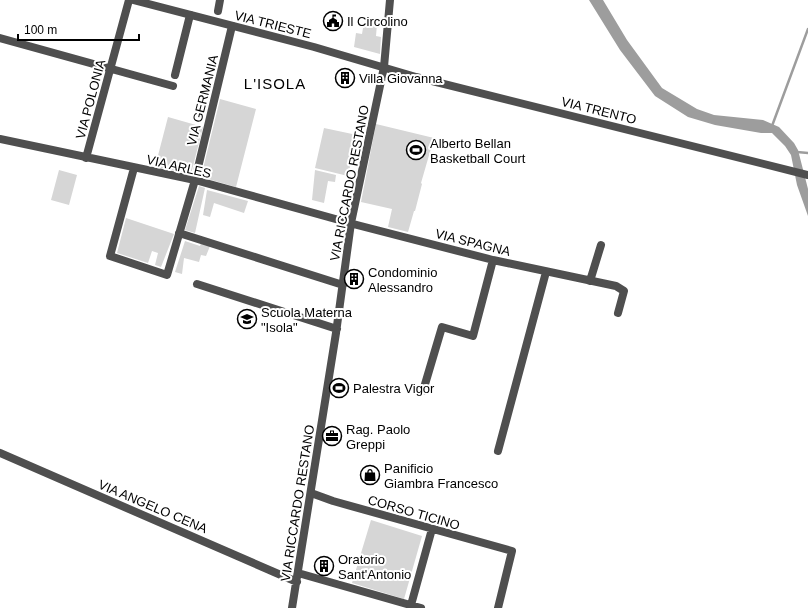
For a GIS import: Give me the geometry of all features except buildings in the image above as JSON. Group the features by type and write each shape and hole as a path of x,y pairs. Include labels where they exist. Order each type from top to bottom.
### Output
{"street":[{"name":"VIA POLONIA","path":"86,158 129,0"},
{"name":"VIA TRIESTE","path":"133,0 314,47 384,67"},
{"path":"218,11 220,0"},
{"name":"VIA RICCARDO RESTANO","path":"292,608 343,285 351,223 384,67 390,0"},
{"path":"175,75 190,15"},
{"name":"VIA GERMANIA","path":"134,168 110,256 167,275 195,180 232,26"},
{"path":"0,38 173,86"},
{"name":"VIA TRENTO","path":"384,67 416,77 808,175"},
{"name":"VIA ARLES","path":"0,139 195,180 351,223"},
{"name":"VIA SPAGNA","path":"351,223 493,260 616,286 624,291 618,313"},
{"path":"179,233 343,285"},
{"path":"590,280 601,245"},
{"path":"423,391 442,327 473,336 493,260"},
{"path":"498,451 546,272"},
{"path":"197,284 336,330"},
{"name":"VIA ANGELO CENA","path":"0,454 297,582"},
{"name":"CORSO TICINO","path":"310,493 333,501 512,552 498,608"},
{"path":"411,605 432,529"},
{"path":"298,573 421,608"}],"shaded area":[{"path":"589,0 603,0 627,40 662,88 697,109 714,115 763,120 779,127 794,143 798,150 808,189 808,216 797,185 791,155 785,146 772,133 761,133 715,125 688,117 655,96 620,50"},
{"path":"364,22 377,24 376,36 381,37 380,54 354,47 356,33 362,34"},
{"path":"220,99 256,109 236,187 201,177"},
{"path":"168,117 203,127 191,174 155,167"},
{"path":"376,124 434,138 408,232 388,227 392,209 361,202"},
{"path":"324,128 357,135 348,176 315,168"},
{"path":"59,170 77,175 69,205 51,200"},
{"path":"315,170 336,175 335,182 328,181 324,203 312,200"},
{"path":"199,186 205,188 195,233 185,230"},
{"path":"207,190 248,201 244,213 214,203 210,217 203,215"},
{"path":"126,218 174,234 161,267 155,265 158,253 152,251 148,263 117,253"},
{"path":"185,241 200,246 201,243 210,246 206,256 201,255 199,262 184,258 182,274 175,272"},
{"path":"371,520 422,536 404,599 352,583"}],"waterway":[{"path":"772,126 808,29"},
{"path":"797,152 808,153"}],"place":[{"name":"Il Circolino","path":"333,21"},
{"name":"Villa Giovanna","path":"345,78"},
{"name":"Alberto Bellan Basketball Court","path":"416,150"},
{"name":"Condominio Alessandro","path":"354,279"},
{"name":"Scuola Materna \"Isola\"","path":"247,319"},
{"name":"Palestra Vigor","path":"339,388"},
{"name":"Rag. Paolo Greppi","path":"332,436"},
{"name":"Panificio Giambra Francesco","path":"370,475"},
{"name":"Oratorio Sant'Antonio","path":"324,566"}],"district":[{"name":"L'ISOLA","path":"275,84"}]}
